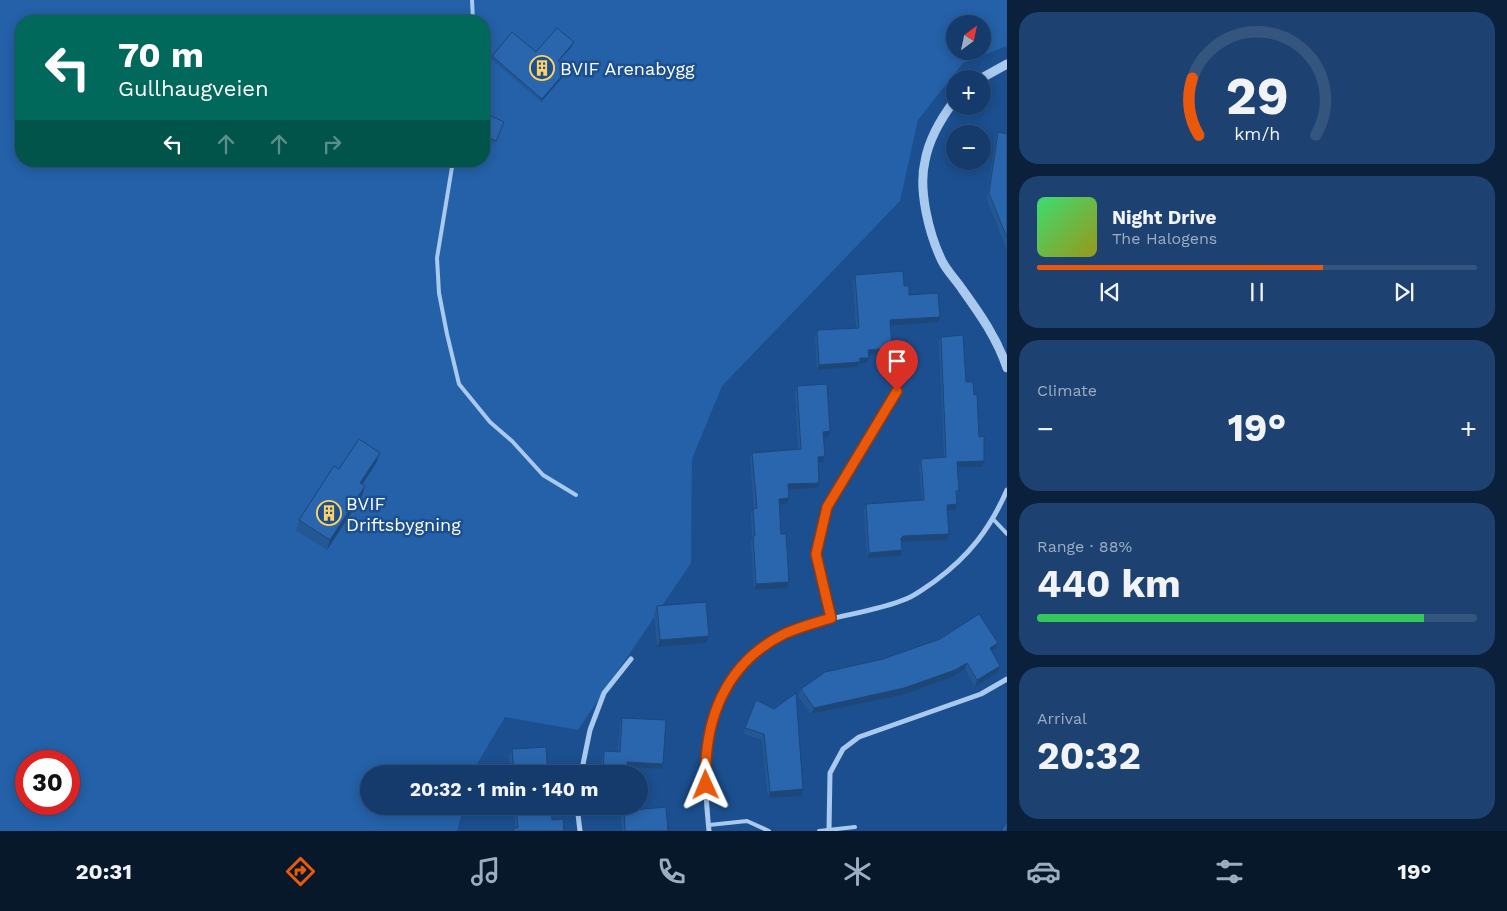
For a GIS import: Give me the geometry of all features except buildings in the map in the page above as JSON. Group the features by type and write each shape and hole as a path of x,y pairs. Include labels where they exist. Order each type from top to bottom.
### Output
{"street":[{"path":"991,73 1007,64"},
{"path":"946,112 933,136 924,162 923,188 926,212 943,262 992,333 1007,368"},
{"path":"831,618 816,554 827,507 897,391"},
{"path":"709,828 705,765 712,719 721,696 739,670 765,645 784,634 831,618 881,608 908,598 951,569 969,553 993,519 1007,490"},
{"path":"583,765 590,730 604,693 631,660"},
{"path":"829,830 830,773 843,749 859,737 981,694 1007,679"},
{"path":"578,815 580,831"}],"lane":[{"path":"472,0 473,15"},
{"path":"452,167 437,258 439,293 459,384 490,422 512,441 543,476 576,495"},
{"path":"993,519 1007,534"},
{"path":"709,828 747,822 769,831"},
{"path":"820,831 855,828"}],"shaded area":[{"path":"0,0 1007,0 1007,46 991,52 991,15 946,15 946,60 971,60 963,63 957,70 946,70 946,85 918,120 900,201 722,386 692,459 691,563 578,730 505,717 477,765 360,765 360,815 461,815 457,831 0,831"}],"place":[{"name":"BVIF Arenabygg","path":"542,68"},
{"name":"BVIF Driftsbygning","path":"329,513"}],"route":[{"path":"706,785 705,765 712,719 718,702 728,684 739,670 765,645 784,634 831,618 816,554 827,507 897,391"}]}
